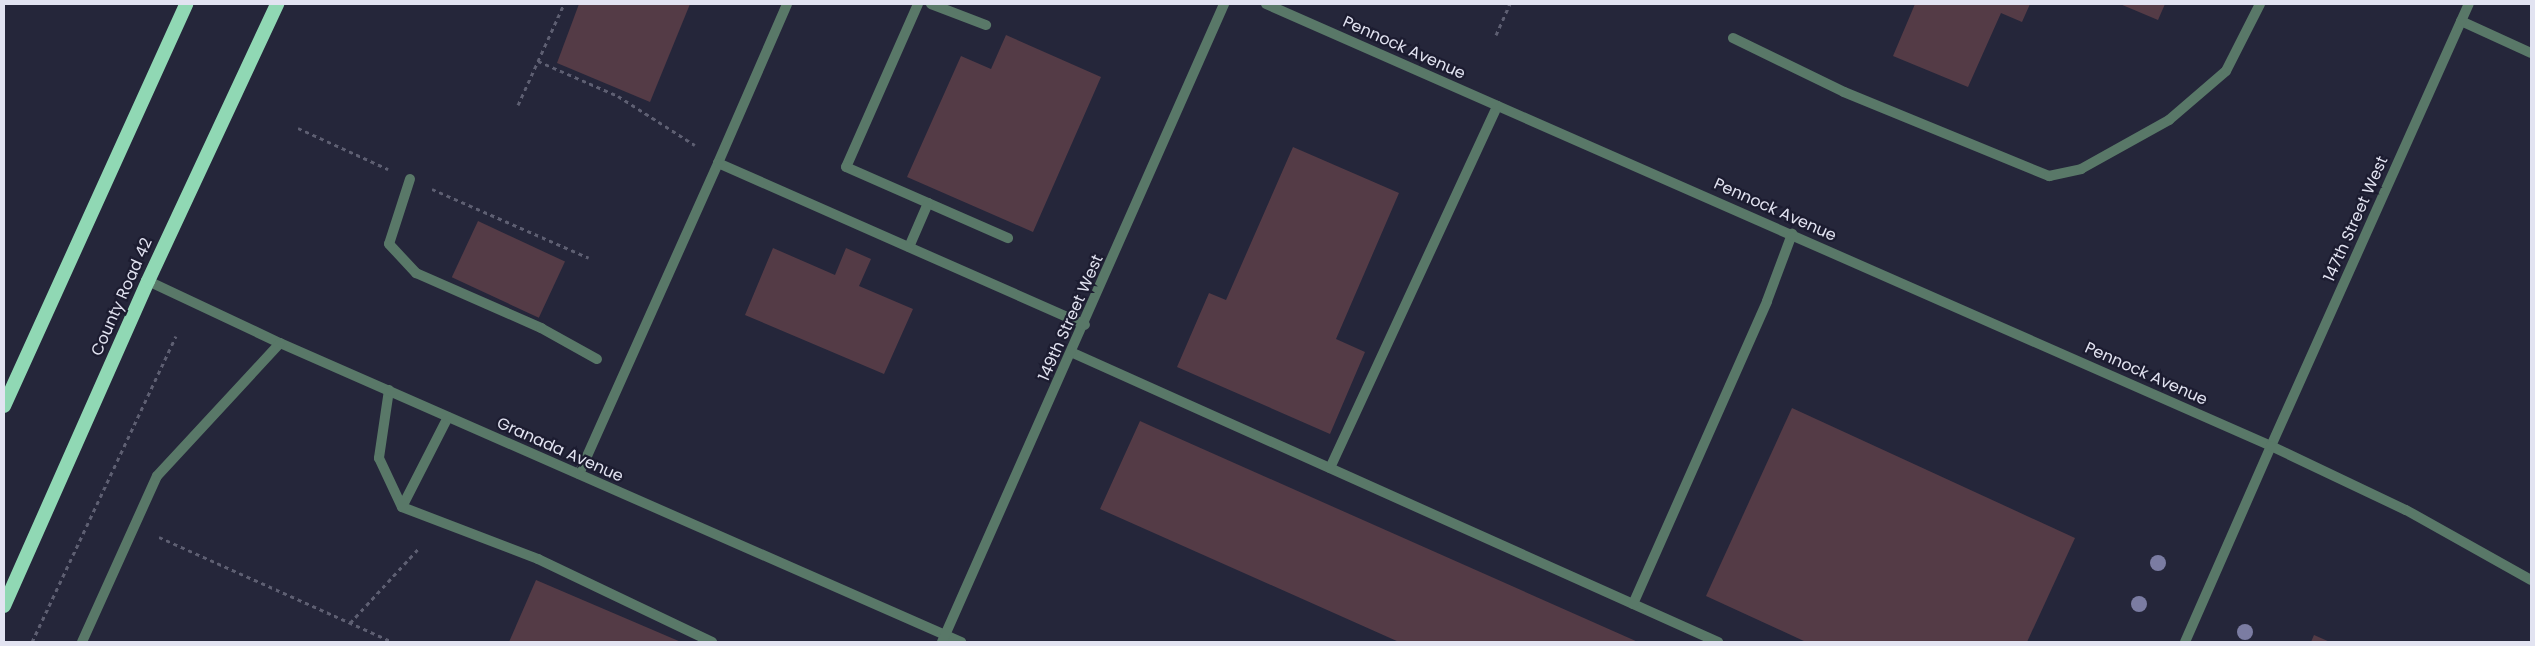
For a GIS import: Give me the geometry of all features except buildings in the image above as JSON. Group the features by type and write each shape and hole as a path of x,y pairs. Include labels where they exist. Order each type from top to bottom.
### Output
{"highway":[{"path":"4,406 186,4"},
{"name":"County Road 42","path":"4,606 148,281 277,4"}],"street":[{"path":"579,474 787,4"},
{"path":"918,4 846,168 1008,238"},
{"path":"931,4 986,26"},
{"name":"149th Street West","path":"944,639 1073,353 1224,4"},
{"name":"Pennock Avenue","path":"1266,4 2271,446"},
{"path":"1733,38 1844,92 2049,176 2081,169 2169,120 2226,71 2260,4"},
{"name":"147th Street West","path":"2185,642 2469,4"},
{"path":"2461,21 2531,53"},
{"path":"1330,468 1497,106"},
{"path":"718,163 1085,325"},
{"path":"410,179 389,244 416,273 542,328 597,359"},
{"path":"909,247 928,203"},
{"path":"1633,604 1767,300 1792,234"},
{"name":"Granada Avenue","path":"148,281 280,344 579,474 944,639 961,642"},
{"path":"82,642 157,476 280,344"},
{"path":"1073,353 1718,642"},
{"path":"389,390 379,458 402,506 538,559 712,642"},
{"path":"402,506 448,417"},
{"path":"2271,446 2406,510 2531,580"}],"path":[{"path":"518,105 564,4"},
{"path":"1496,35 1510,4"},
{"path":"538,61 618,96 696,145"},
{"path":"298,128 589,258"},
{"path":"32,642 176,336"},
{"path":"159,537 393,642"},
{"path":"350,622 419,548"}]}
